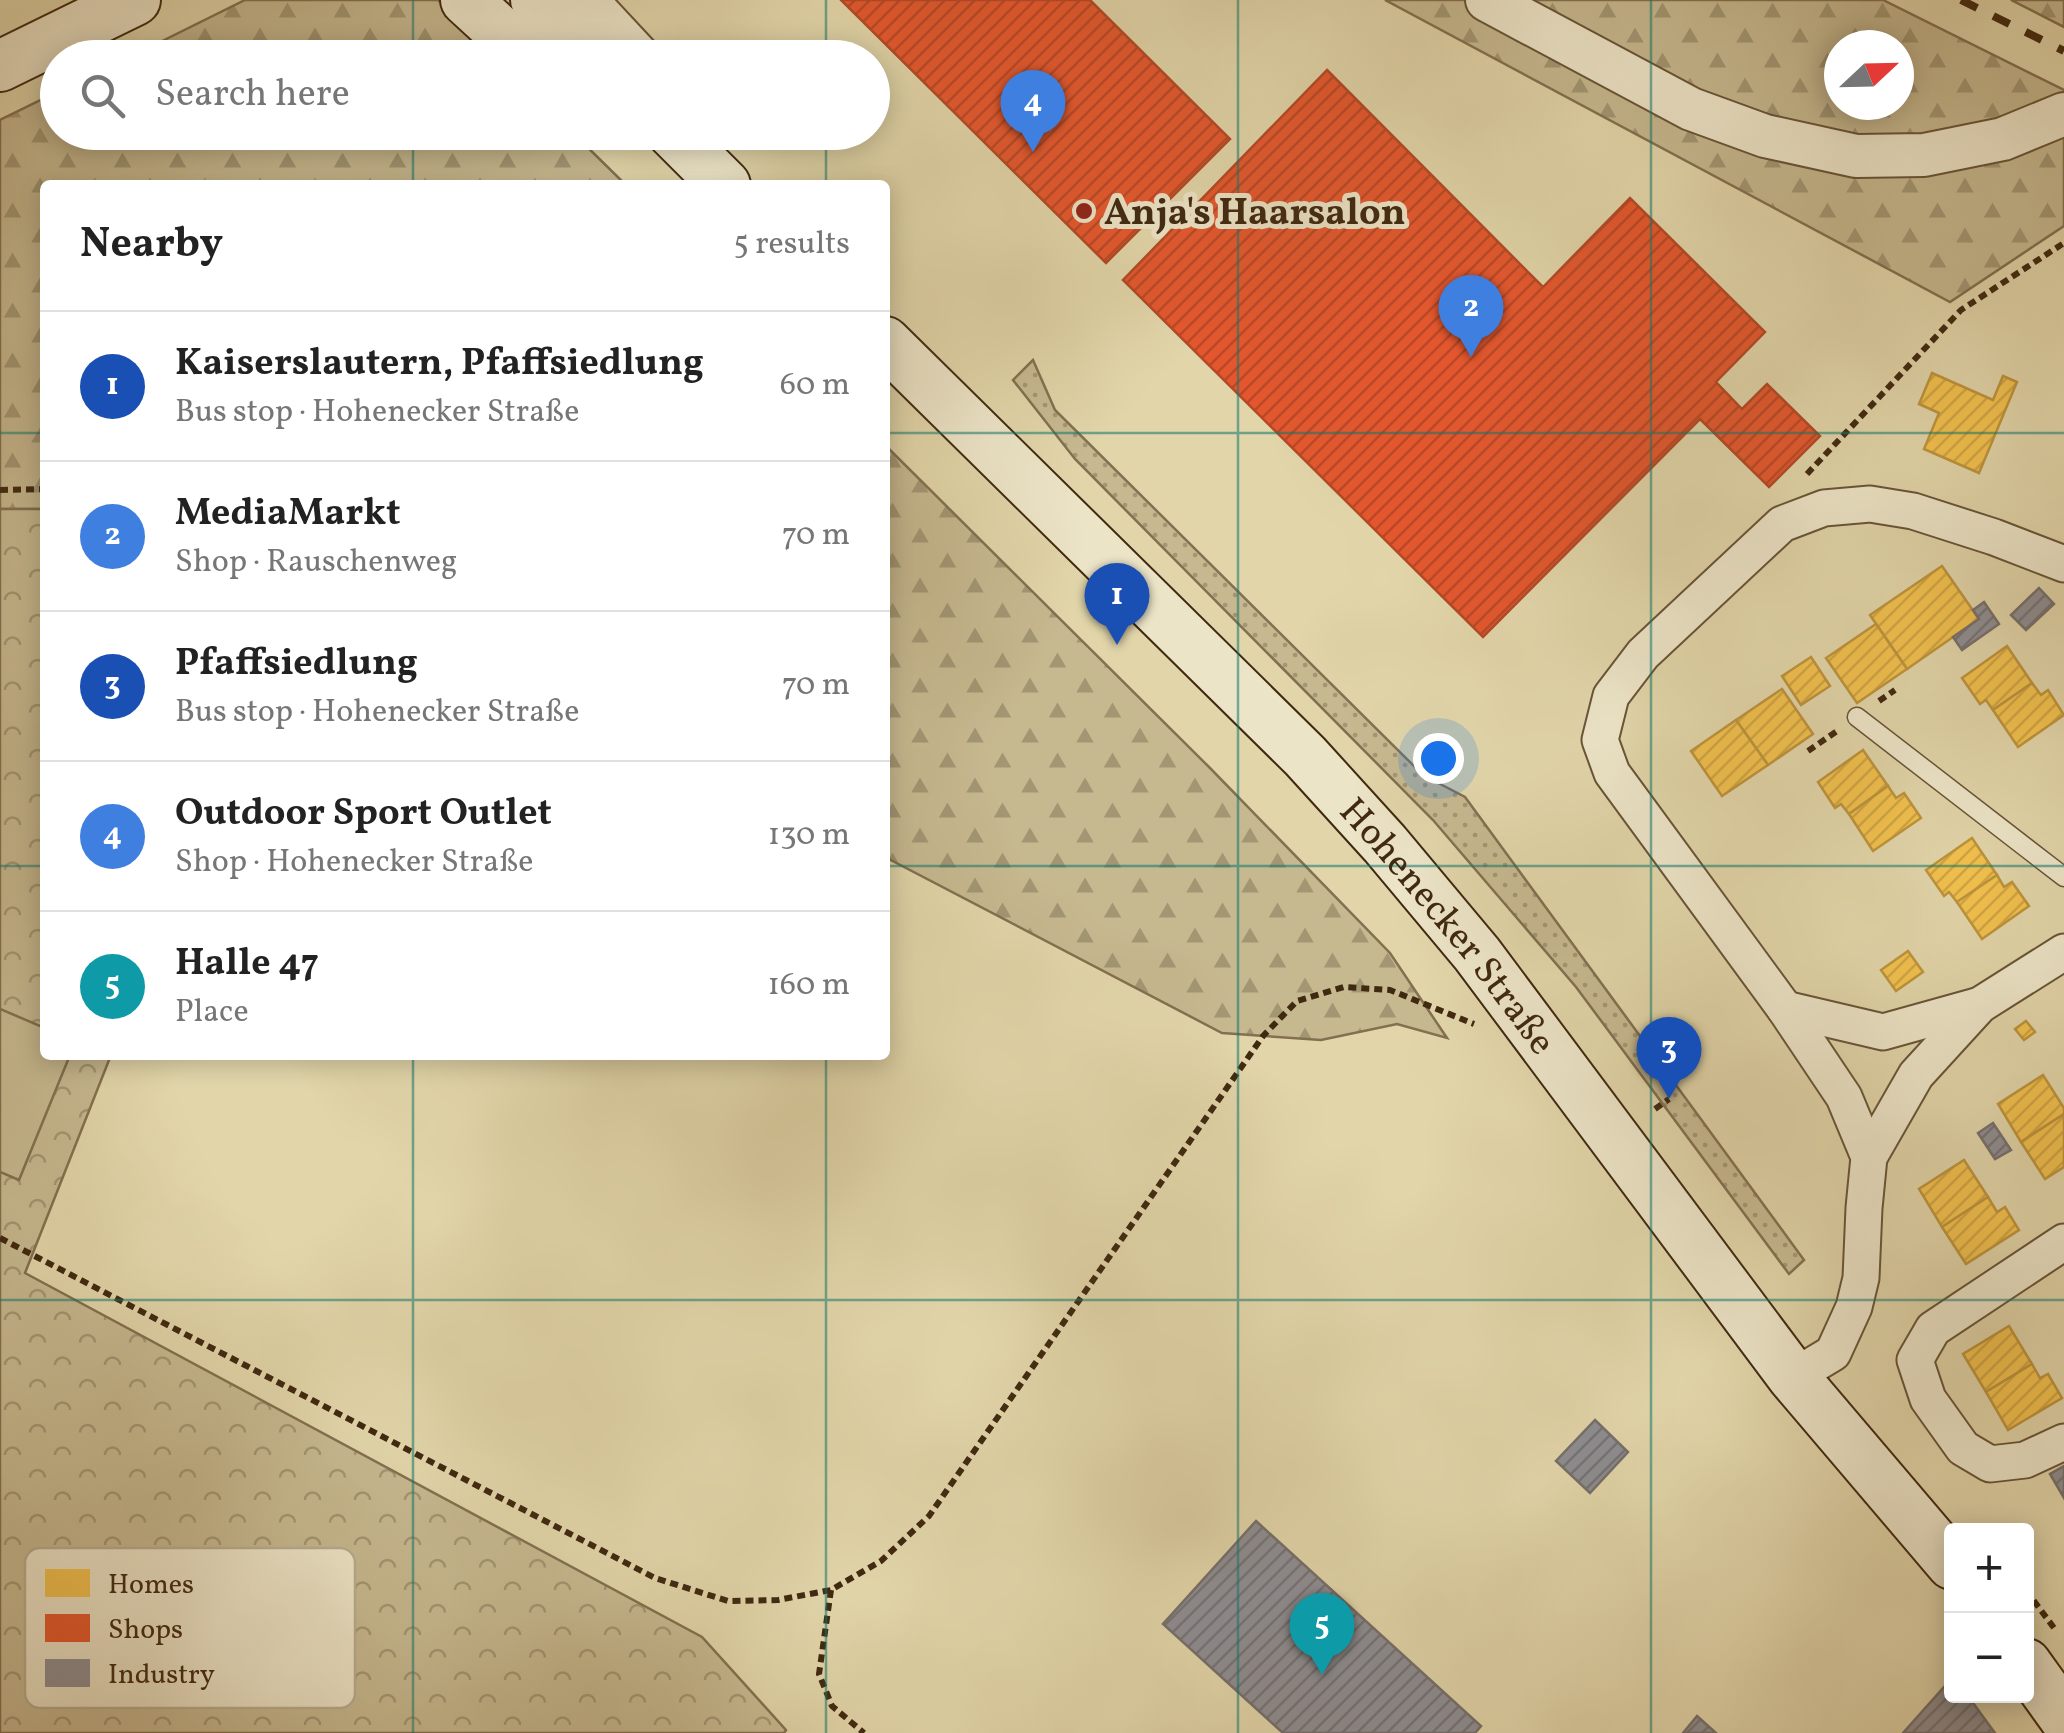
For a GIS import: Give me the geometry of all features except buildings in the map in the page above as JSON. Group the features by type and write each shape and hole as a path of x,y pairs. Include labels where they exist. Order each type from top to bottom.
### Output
{"main road":[{"path":"20,56 70,0"},
{"path":"53,40 135,0"},
{"path":"466,0 509,40"},
{"path":"536,0 577,40"},
{"path":"689,150 720,180"},
{"name":"Hohenecker Straße","path":"890,347 1305,756 1386,844 1477,954 1793,1377 1944,1555"},
{"path":"2041,1647 2064,1717"}],"street":[{"path":"586,0 623,40"},
{"path":"1487,0 1692,108 1765,136 1856,156 1924,155 2002,139 2064,114"},
{"path":"1869,1158 1844,1097 1785,1009 1612,774 1600,740 1611,696 1644,654 1782,524 1824,508 1870,504 1913,511 2064,564"},
{"path":"1793,1377 1833,1353 1854,1307 1861,1278 1869,1158 1916,1075 1980,1005 2064,952"},
{"path":"1785,1009 1883,1032 1980,1005"},
{"path":"2064,1242 1932,1329 1915,1360 1928,1399 1963,1448 1990,1464 2025,1460 2064,1442"}],"lane":[{"path":"1857,717 2064,878"}],"path":[{"path":"1782,524 1808,471 1961,310 2064,243"},
{"path":"0,490 40,489"},
{"path":"0,1238 656,1578 728,1601 778,1600 830,1590 881,1562 929,1516 1263,1036 1296,1001 1344,987 1390,990 1484,1028"},
{"path":"1654,1108 1668,1099"},
{"path":"830,1590 819,1674 832,1706 864,1733"},
{"path":"2032,1613 2041,1647"}],"green space":[{"path":"245,0 438,0 480,40 164,40"},
{"path":"1385,0 1883,0 2064,90 2064,226 1950,302"},
{"path":"2011,0 2064,0 2064,27"},
{"path":"40,100 40,150 590,150 621,180 40,180 40,509 0,509 0,120"},
{"path":"1033,360 1055,410 1423,775 1465,797 1804,1260 1789,1274 1576,987 1433,820 1075,459 1013,380"},
{"path":"890,450 1390,953 1447,1038 1397,1024 1321,1040 1222,1033 890,860"},
{"path":"0,509 40,509 40,1060 109,1060 25,1273 702,1637 786,1730 0,1733"},
{"path":"0,1009 40,1026 40,1060 68,1060 19,1180 0,1172"}],"railway":[{"path":"1961,0 2064,51"}],"place":[{"name":"Outdoor Sport Outlet","path":"1033,152"},
{"name":"Anja's Haarsalon","path":"1084,211"},
{"name":"MediaMarkt","path":"1471,357"},
{"name":"Kaiserslautern, Pfaffsiedlung","path":"1117,645"},
{"name":"Pfaffsiedlung","path":"1669,1099"},
{"name":"Halle 47","path":"1322,1675"}]}
